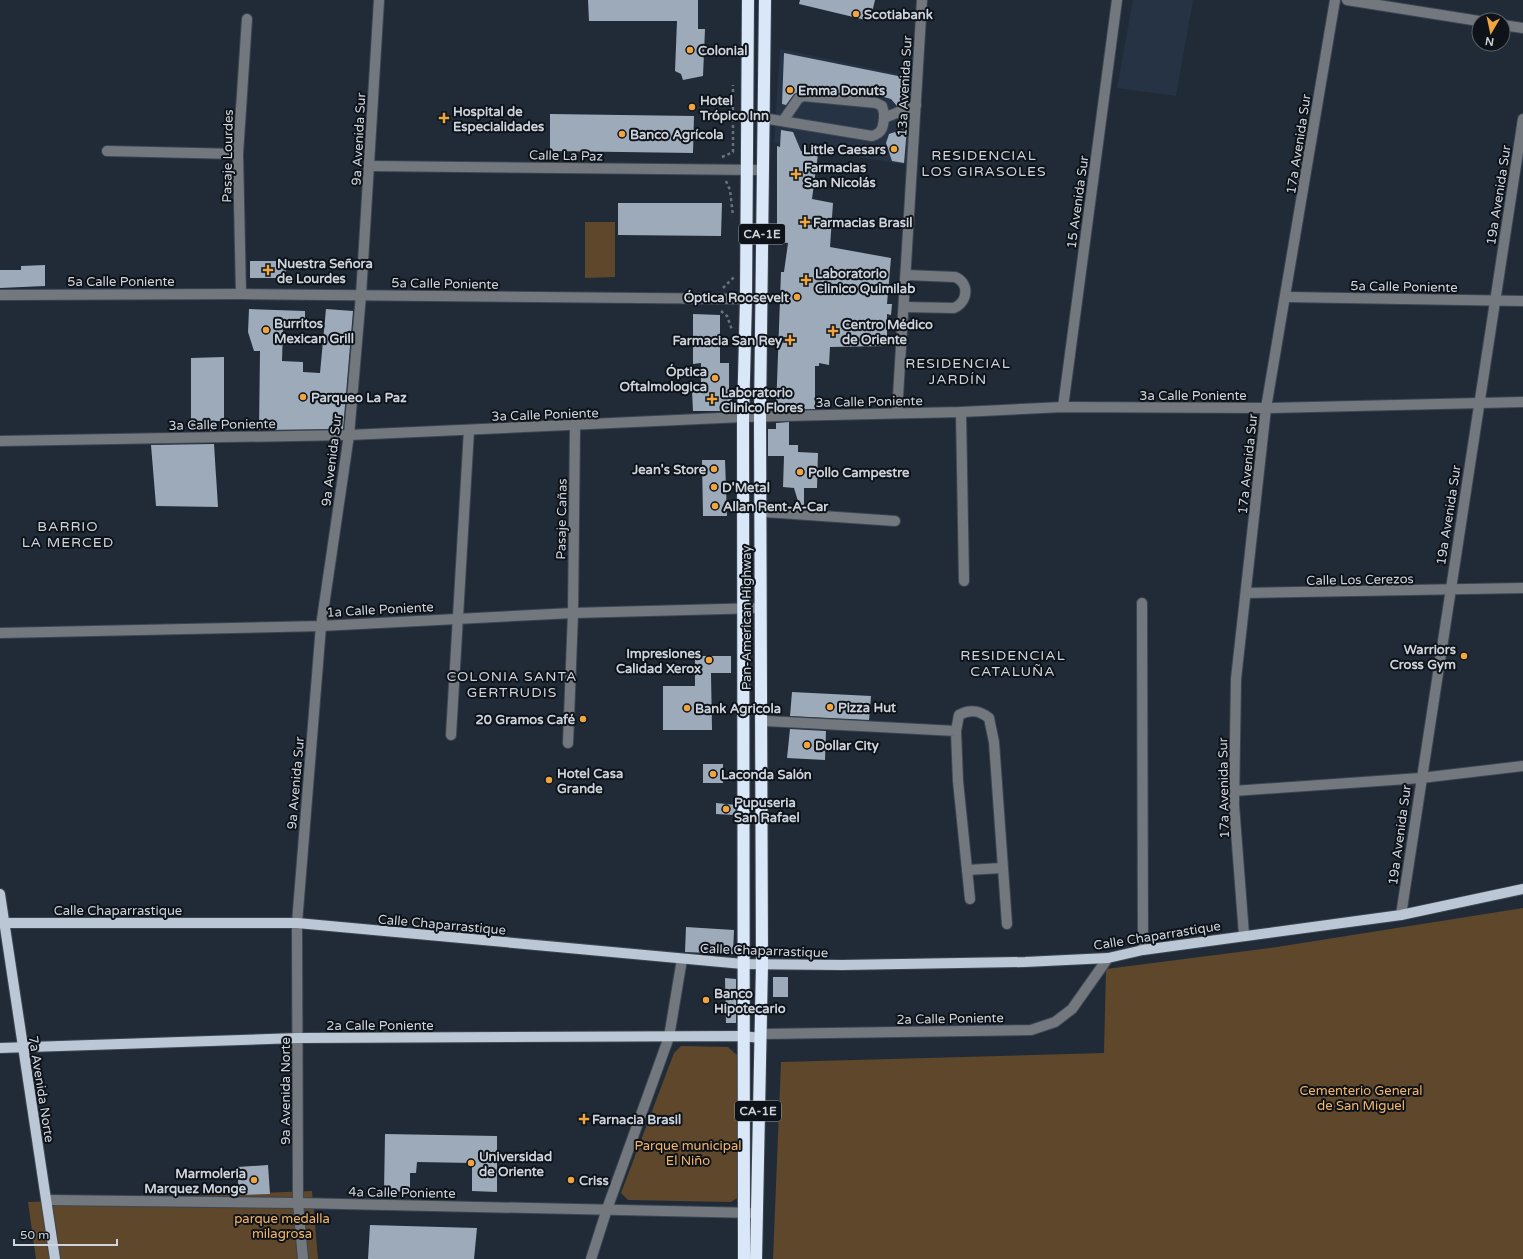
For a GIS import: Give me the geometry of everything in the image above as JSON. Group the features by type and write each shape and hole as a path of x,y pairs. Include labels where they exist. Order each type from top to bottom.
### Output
{"highway":[{"name":"Pan-American Highway","path":"748,0 746,299 743,417 745,608 743,1036 751,1213 756,1259"},
{"name":"Pan-American Highway","path":"744,1259 751,1213 762,964 760,417 765,0"}],"main road":[{"name":"Calle Chaparrastique","path":"2,923 297,923 743,964 850,965 1025,962 1108,958 1143,950 1401,915 1523,889"},
{"name":"7a Avenida Norte","path":"0,894 2,923 47,1200 55,1259"},
{"name":"2a Calle Poniente","path":"0,1048 298,1038 760,1036"}],"street":[{"name":"9a Avenida Sur","path":"297,923 321,626 349,436 361,295 379,0"},
{"name":"13a Avenida Sur","path":"897,413 922,0"},
{"name":"15 Avenida Sur","path":"1063,407 1118,0"},
{"name":"17a Avenida Sur","path":"1244,936 1234,790 1236,679 1266,408 1286,297 1335,0"},
{"path":"1347,0 1471,20"},
{"name":"Pasaje Lourdes","path":"241,294 238,154 247,19"},
{"path":"1511,26 1523,28"},
{"path":"763,118 872,136 879,134 883,128 884,112 882,106 876,103 803,96 798,100 783,121"},
{"path":"884,118 916,105"},
{"name":"19a Avenida Sur","path":"1401,915 1478,403 1523,119"},
{"path":"107,151 238,154"},
{"name":"Calle La Paz","path":"369,166 717,164 762,170"},
{"path":"904,307 954,308 960,306 964,300 965,292 965,284 962,280 955,277 906,275"},
{"name":"5a Calle Poniente","path":"0,295 721,294 746,299"},
{"name":"5a Calle Poniente","path":"1286,297 1523,301"},
{"name":"3a Calle Poniente","path":"0,441 349,436 743,417 961,412 1063,407 1266,408 1523,402"},
{"path":"961,412 964,581"},
{"name":"Pasaje Cañas","path":"568,743 573,613 575,426"},
{"path":"451,735 469,430"},
{"path":"760,509 765,512 895,521"},
{"name":"Calle Los Cerezos","path":"1246,593 1450,591 1523,588"},
{"path":"1142,603 1143,950"},
{"name":"1a Calle Poniente","path":"0,633 321,626 573,613 761,608"},
{"path":"970,899 958,781 956,731 959,715 968,711 982,712 989,718 994,750 1007,924"},
{"path":"760,718 766,721 956,731"},
{"path":"1234,790 1421,778 1523,766"},
{"path":"967,870 1002,868"},
{"name":"9a Avenida Norte","path":"297,923 298,1203 303,1259"},
{"name":"2a Calle Poniente","path":"760,1036 1031,1030 1054,1022 1072,1009 1108,958"},
{"path":"591,1259 606,1209 669,1037 682,959"},
{"name":"4a Calle Poniente","path":"47,1200 298,1203 751,1213"}],"path":[{"path":"733,84 732,152 717,164 717,177 724,178 730,190 733,218"},
{"path":"732,336 727,316 719,310 721,294 734,277 734,270"}],"shaded area":[{"path":"1133,0 1193,0 1176,96 1117,88"},
{"path":"780,49 913,77 907,165 774,143"}],"green space":[{"path":"585,222 615,222 615,277 585,278"},
{"name":"Cementerio General de San Miguel","path":"1523,908 1523,1259 773,1259 781,1062 1104,1053 1106,969 1277,947"},
{"name":"Parque municipal El Niño","path":"681,1046 728,1047 738,1056 737,1198 731,1202 628,1200 621,1193 674,1053"},
{"name":"parque medalla milagrosa","path":"312,1191 318,1259 36,1259 28,1202"}],"building":[{"path":"588,0 698,0 698,29 705,29 703,76 683,80 681,74 675,71 677,21 589,21"},
{"name":"Scotiabank","path":"800,0 875,0 870,21 799,4"},
{"path":"784,53 908,78 906,102 897,106 891,99 870,93 869,96 804,90 794,94 786,105 782,104"},
{"name":"Banco Agrícola","path":"550,114 694,116 693,153 550,151"},
{"path":"907,128 904,163 892,161 886,143 889,134"},
{"name":"Centro Médico de Oriente","path":"781,130 793,132 801,151 818,154 812,199 833,203 830,247 891,258 887,304 892,304 891,315 887,314 887,346 830,347 829,365 819,363 819,366 815,366 815,409 776,410 781,272 784,272 788,243 777,242 777,146 780,147"},
{"path":"618,203 722,203 721,236 618,235"},
{"name":"Nuestra Señora de Lourdes","path":"250,261 286,261 286,278 250,278"},
{"path":"45,265 45,286 0,288 0,270 21,270 21,266"},
{"name":"Parqueo La Paz","path":"249,309 305,311 305,328 283,327 282,361 303,362 303,372 320,373 326,309 353,311 343,429 259,430 260,351 254,351 248,332"},
{"path":"693,314 720,315 720,363 729,363 729,392 732,392 732,406 727,411 693,411 692,391 701,392 701,363 693,364"},
{"path":"224,357 224,421 213,421 213,431 191,431 191,358"},
{"name":"Pollo Campestre","path":"789,422 789,445 798,445 798,452 818,453 817,488 804,488 804,508 800,508 794,488 783,487 784,456 768,456 768,429 776,429 776,423"},
{"path":"214,444 218,507 156,506 151,445"},
{"path":"702,460 725,460 727,516 703,516"},
{"name":"Bank Agricola","path":"695,656 731,656 731,673 711,673 712,730 663,730 663,686 695,686"},
{"name":"Pizza Hut","path":"792,692 871,696 869,720 790,716"},
{"name":"Dollar City","path":"790,729 826,731 825,760 787,758"},
{"name":"Laconda Salón","path":"703,764 723,764 723,783 703,783"},
{"name":"Pupuseria San Rafael","path":"716,803 736,805 735,815 716,814"},
{"path":"686,927 734,930 733,954 685,952"},
{"path":"773,977 788,977 788,997 773,997"},
{"path":"725,978 736,979 736,1023 726,1023"},
{"name":"Universidad de Oriente","path":"385,1134 497,1136 497,1192 472,1191 472,1163 417,1162 416,1173 410,1173 410,1192 384,1191"},
{"name":"Marmoleria Marquez Monge","path":"268,1165 270,1194 239,1195 237,1167"},
{"path":"370,1225 477,1228 474,1259 368,1259"}],"place":[{"name":"Scotiabank","path":"856,14"},
{"name":"Colonial","path":"690,50"},
{"name":"Emma Donuts","path":"790,90"},
{"name":"Hotel Trópico Inn","path":"692,107"},
{"name":"Hospital de Especialidades","path":"444,118"},
{"name":"Banco Agrícola","path":"622,134"},
{"name":"Little Caesars","path":"894,149"},
{"name":"Farmacias San Nicolás","path":"796,174"},
{"name":"Farmacias Brasil","path":"805,222"},
{"name":"Nuestra Señora de Lourdes","path":"268,270"},
{"name":"Laboratorio Clinico Quimilab","path":"806,280"},
{"name":"Óptica Roosevelt","path":"797,297"},
{"name":"Burritos Mexican Grill","path":"266,330"},
{"name":"Centro Médico de Oriente","path":"833,331"},
{"name":"Farmacia San Rey","path":"790,340"},
{"name":"Óptica Oftalmologica","path":"715,378"},
{"name":"Parqueo La Paz","path":"303,397"},
{"name":"Laboratorio Clinico Flores","path":"712,399"},
{"name":"Jean's Store","path":"714,469"},
{"name":"Pollo Campestre","path":"800,472"},
{"name":"D'Metal","path":"714,487"},
{"name":"Allan Rent-A-Car","path":"715,506"},
{"name":"Warriors Cross Gym","path":"1464,656"},
{"name":"Impresiones Calidad Xerox","path":"709,660"},
{"name":"Pizza Hut","path":"830,707"},
{"name":"Bank Agricola","path":"687,708"},
{"name":"20 Gramos Café","path":"583,719"},
{"name":"Dollar City","path":"807,745"},
{"name":"Laconda Salón","path":"713,774"},
{"name":"Hotel Casa Grande","path":"549,780"},
{"name":"Pupuseria San Rafael","path":"726,809"},
{"name":"Banco Hipotecario","path":"706,1000"},
{"name":"Farnacia Brasil","path":"584,1119"},
{"name":"Universidad de Oriente","path":"471,1163"},
{"name":"Marmoleria Marquez Monge","path":"254,1180"},
{"name":"Criss","path":"571,1180"}],"district":[{"name":"RESIDENCIAL LOS GIRASOLES","path":"984,164"},
{"name":"RESIDENCIAL JARDÍN","path":"958,372"},
{"name":"BARRIO LA MERCED","path":"68,534"},
{"name":"RESIDENCIAL CATALUÑA","path":"1013,664"},
{"name":"COLONIA SANTA GERTRUDIS","path":"512,684"}]}
